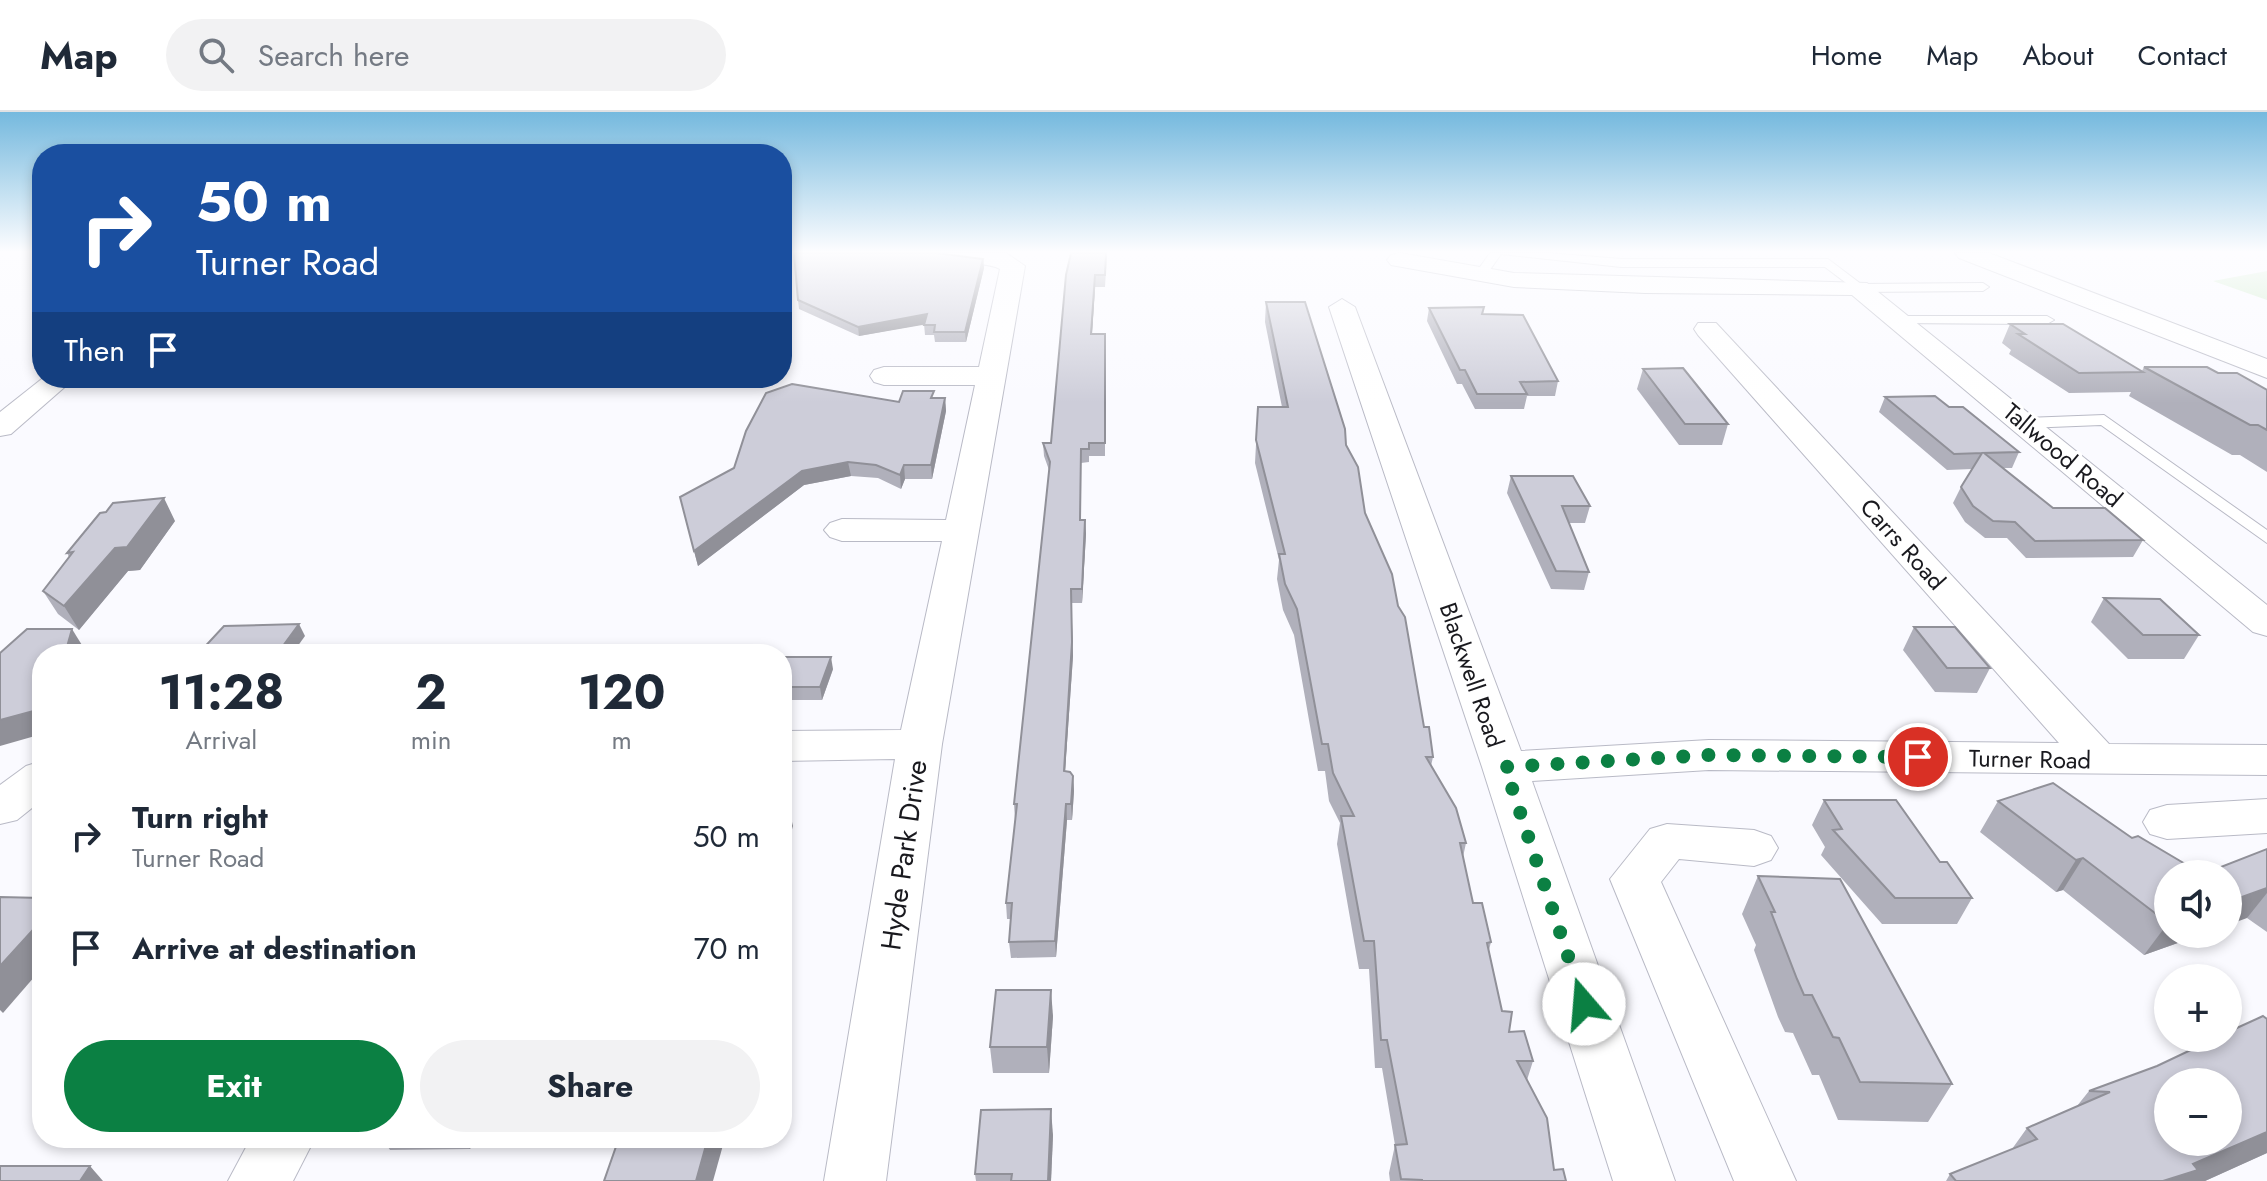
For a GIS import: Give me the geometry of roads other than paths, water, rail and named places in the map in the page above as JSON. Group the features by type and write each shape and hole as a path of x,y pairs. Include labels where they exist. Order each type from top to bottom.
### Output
{"street":[{"name":"Hyde Park Drive","path":"855,1181 920,744 1006,303"},
{"name":"Tallwood Road","path":"1875,303 2026,423 2218,587 2267,624"},
{"path":"2096,303 2267,369"},
{"name":"Blackwell Road","path":"1342,307 1505,767 1644,1181"},
{"name":"Carrs Road","path":"1707,329 2098,759"},
{"path":"884,376 992,376"},
{"path":"0,427 49,388"},
{"path":"842,530 961,531"},
{"path":"2218,587 2267,588"},
{"path":"792,746 920,744"},
{"name":"Turner Road","path":"1505,767 1709,755 2267,760"},
{"path":"0,808 32,784"},
{"path":"2167,822 2267,816"},
{"path":"1754,848 1667,841 1635,879 1765,1181"},
{"path":"259,1181 279,1148"}],"lane":[{"path":"1895,320 2047,320"},
{"path":"2026,423 2104,420 2267,538"}]}
